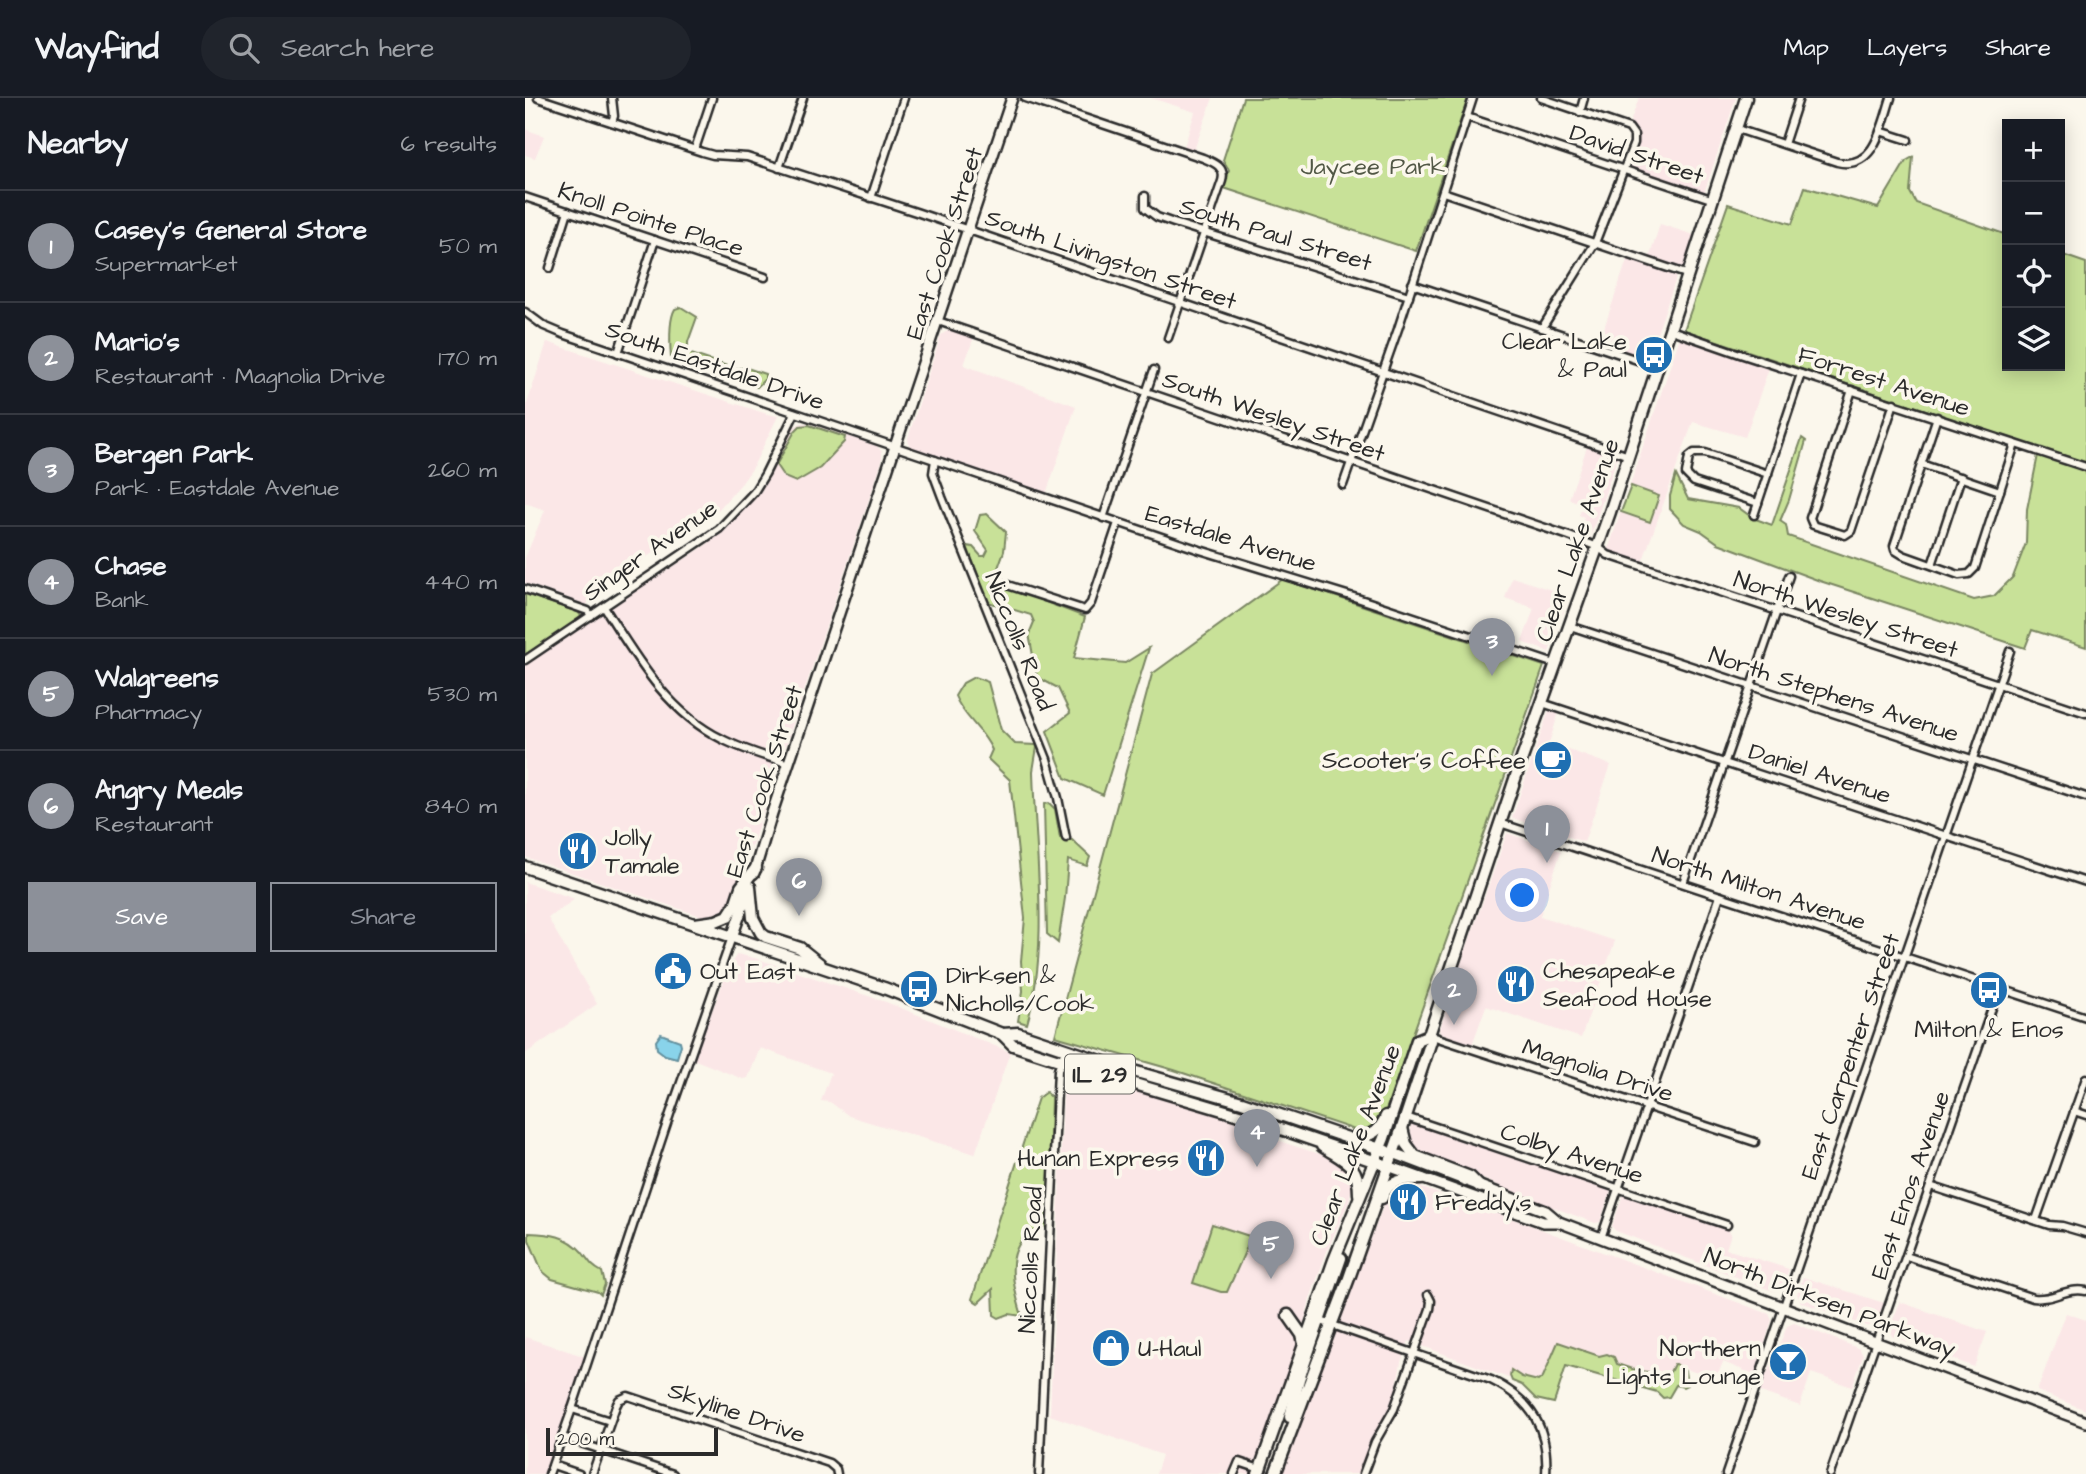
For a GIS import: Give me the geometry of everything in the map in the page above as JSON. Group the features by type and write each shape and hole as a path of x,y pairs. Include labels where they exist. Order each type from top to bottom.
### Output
{"main road":[{"name":"East Cook Street","path":"732,937 1012,98"},
{"name":"Clear Lake Avenue","path":"1275,1474 1335,1326 1349,1278 1406,1116 1430,1041 1429,1035 1500,823 1629,456 1746,98"},
{"name":"IL 29","path":"525,867 898,993 1002,1034 1013,1045 1125,1082 1219,1108 1388,1166"},
{"path":"694,925 728,916 741,887 756,868"},
{"path":"750,887 753,919 761,933 800,948 826,969"},
{"name":"IL 29","path":"1002,1034 1018,1033 1130,1070 1207,1091 1375,1147"},
{"name":"Clear Lake Avenue","path":"1316,1320 1339,1266 1346,1230 1417,1040 1429,1035"},
{"path":"1347,1136 1363,1137 1380,1128 1402,1070 1408,1066"},
{"path":"1402,1128 1406,1144 1415,1156 1470,1177 1480,1186"},
{"path":"1313,1140 1345,1159 1354,1169 1359,1181 1359,1196"},
{"name":"North Dirksen Parkway","path":"1375,1147 1546,1211 1559,1222 2086,1422"},
{"name":"North Dirksen Parkway","path":"1388,1166 1543,1222 1559,1222"},
{"path":"1349,1278 1357,1270 1385,1190 1401,1179 1422,1179"},
{"path":"1288,1315 1303,1335 1304,1345"},
{"path":"1259,1472 1304,1345 1316,1320"},
{"path":"1289,1438 1289,1420 1316,1320"}],"street":[{"name":"South Livingston Street","path":"538,98 713,155 747,157 779,167 1629,456"},
{"path":"612,98 612,122"},
{"path":"695,149 712,98"},
{"path":"779,167 803,98"},
{"path":"871,198 904,98"},
{"path":"1025,98 1203,158 1221,168 1223,176 1168,338"},
{"path":"1343,485 1409,296 1473,98"},
{"path":"1541,98 1623,126 1632,131 1634,143 1595,243 1542,327"},
{"path":"1580,111 1584,98"},
{"path":"1784,144 1799,98"},
{"path":"1737,129 1843,163 1851,163 1860,160 1874,147 1891,98"},
{"name":"David Street","path":"1467,117 1714,200"},
{"path":"1880,131 1908,140"},
{"path":"1860,160 1865,168"},
{"path":"1443,192 1689,275"},
{"name":"South Paul Street","path":"1145,196 1145,208 1174,223 1409,296"},
{"name":"Knoll Pointe Place","path":"525,197 765,277"},
{"path":"550,268 568,211"},
{"path":"618,353 655,240"},
{"path":"1412,284 1658,367"},
{"name":"South Eastdale Drive","path":"525,312 551,330 896,447"},
{"name":"South Wesley Street","path":"938,321 1598,547"},
{"name":"Forrest Avenue","path":"1671,330 2086,467"},
{"path":"1103,518 1154,370"},
{"path":"1754,515 1801,374"},
{"path":"1852,390 1810,518 1813,524 1845,535 1851,531 1894,404"},
{"name":"Singer Avenue","path":"525,660 706,539 730,519 751,496 765,474 795,413"},
{"path":"1937,417 1894,546 1899,553 1959,575 1972,572 2015,444"},
{"name":"Eastdale Avenue","path":"896,447 1118,523 1383,606 1555,664"},
{"path":"1758,503 1694,482 1686,474 1689,457 1694,453 1705,453 1768,474"},
{"name":"Niccolls Road","path":"935,460 933,473 941,498 1050,767 1066,838"},
{"path":"1921,464 2000,491"},
{"path":"1932,565 1961,477"},
{"path":"998,582 1085,610 1091,603 1118,523"},
{"name":"North Wesley Street","path":"1598,547 1608,555 2086,713"},
{"path":"1683,883 1789,576"},
{"path":"525,589 588,611 591,616"},
{"path":"604,607 660,690 691,721 733,745 789,764"},
{"name":"North Stephens Avenue","path":"1570,626 2086,797"},
{"name":"East Carpenter Street","path":"1726,1474 2010,651"},
{"name":"Daniel Avenue","path":"1542,702 2086,882"},
{"name":"North Milton Avenue","path":"1500,823 2086,1017"},
{"path":"1601,1238 1720,896"},
{"name":"East Cook Street","path":"549,1474 732,937"},
{"name":"East Enos Avenue","path":"1830,1474 1999,988"},
{"name":"Magnolia Drive","path":"1429,1035 1755,1142"},
{"name":"Niccolls Road","path":"1039,1474 1058,1070 1065,1049"},
{"path":"2036,1220 2086,1078"},
{"path":"2074,1111 2086,1115"},
{"name":"Colby Avenue","path":"1406,1116 1727,1225"},
{"path":"1930,1186 2086,1233"},
{"path":"1906,1256 2033,1298 2046,1299 2069,1290 2086,1291"},
{"path":"1363,1474 1375,1442 1394,1409 1430,1309 1429,1295"},
{"path":"1316,1320 1491,1380 1507,1388 1521,1399 1538,1422 1544,1439 1546,1474"},
{"name":"Skyline Drive","path":"610,1421 617,1403 624,1398 633,1397 829,1463 837,1472"},
{"path":"572,1409 610,1421 592,1474"},
{"path":"563,1437 673,1474"},
{"path":"1234,1474 1239,1462 1259,1472"},
{"path":"553,1465 579,1474"}],"shaded area":[{"path":"1151,98 1213,98 1194,150 1184,147 1195,112"},
{"path":"1639,98 1736,98 1704,193 1630,168 1638,141 1637,130 1629,125"},
{"path":"525,129 544,136 535,158 525,155"},
{"path":"1660,224 1694,235 1683,268 1649,259"},
{"path":"1628,257 1677,275 1648,360 1611,347 1600,340"},
{"path":"949,330 974,337 964,365 1076,406 1046,494 921,452 909,445 908,438 941,335"},
{"path":"1680,337 1769,368 1745,437 1693,422 1642,563 1608,550"},
{"path":"547,342 778,416 752,469 718,510 621,574 586,605 525,583 525,558 545,510 525,503 525,410"},
{"path":"809,423 877,446 882,452 882,461 731,907 728,911 710,918 704,917 525,857 525,664 706,545 727,528 764,484 794,427"},
{"path":"1588,444 1618,455 1590,538 1578,535 1584,517 1579,515 1584,504 1569,499"},
{"path":"1512,577 1569,596 1549,652 1522,642 1534,608 1505,598"},
{"path":"1549,710 1559,712 1549,743 1611,765 1584,842 1512,818"},
{"path":"1507,833 1561,851 1540,916 1615,941 1581,1038 1486,1006 1472,1045 1439,1032"},
{"path":"525,882 575,899 548,918 597,1004 525,1054"},
{"path":"737,954 886,1002 1010,1052 975,1154 849,1116 830,1102 821,1101 831,1073 760,1048 748,1078 743,1079 693,1059"},
{"path":"1073,1069 1211,1111 1288,1144 1332,1158 1343,1165 1348,1174 1352,1187 1349,1201 1327,1251 1310,1299 1296,1353 1260,1456 1251,1474 1156,1474 1162,1455 1050,1415 1064,1076 1067,1071"},
{"path":"1416,1123 1611,1191 1600,1222 1595,1223 1526,1197 1421,1153 1410,1140 1411,1124"},
{"path":"1410,1184 1508,1217 1769,1314 1772,1320 1755,1375 1723,1362 1716,1379 1679,1367 1670,1389 1561,1349 1546,1392 1409,1341 1401,1362 1396,1391 1373,1436 1359,1474 1280,1474 1386,1199 1390,1191 1397,1186"},
{"path":"1623,1195 1727,1229 1731,1234 1726,1249 1789,1269 1782,1288 1773,1291 1616,1231 1612,1227"},
{"path":"1803,1277 1884,1303 1875,1323 1866,1326 1801,1302 1797,1294"},
{"path":"1900,1302 1987,1332 1974,1367 1892,1336 1889,1330"},
{"path":"2066,1313 2086,1320 2086,1410 2037,1391"},
{"path":"1794,1323 1860,1349 1863,1356 1852,1387 1811,1373 1800,1406 1758,1391 1787,1326"},
{"path":"525,1337 586,1357 553,1456 543,1474 525,1474"}],"green space":[{"name":"Jaycee Park","path":"1243,98 1468,98 1416,251 1224,188 1229,170 1223,160"},
{"path":"1913,157 1910,192 1916,203 2002,233 2002,371 2065,371 2065,256 2086,263 2086,463 1684,330 1728,204 1792,224 1805,187 1878,208 1906,161"},
{"path":"681,307 697,317 688,342 688,353 733,368 747,368 765,374 765,379 757,387 671,358 672,319 675,309"},
{"path":"809,425 845,437 844,442 820,468 796,482 784,477 776,465 795,431 800,426"},
{"path":"1802,438 1806,441 1780,521 1786,525 1788,536 1974,600 1994,596 2013,577 2026,543 2027,509 2038,455 2086,471 2086,647 2032,630 2025,648 1820,581 1718,543 1701,531 1684,524 1670,509 1670,496 1676,475 1688,499 1739,508 1753,518 1772,525"},
{"path":"1631,486 1659,496 1650,522 1621,512"},
{"path":"987,514 1006,532 1004,551 993,582 1085,617 1074,658 1125,663 1149,648 1103,795 1065,778 1047,731 1070,713 1058,688 1037,677 1029,634 1034,622 1031,615 988,602 967,546 985,556 988,550 975,531 980,515"},
{"path":"1283,579 1544,666 1382,1121 1361,1132 1174,1070 1055,1036 1152,674"},
{"path":"525,594 578,612 581,616 579,620 525,655"},
{"path":"974,677 988,682 1001,730 1015,744 1037,747 1033,771 1040,930 1034,994 1027,1024 1018,1021 1023,991 1021,961 1025,918 1010,780 988,759 992,750 955,696 963,683"},
{"path":"1049,803 1055,809 1060,838 1072,840 1090,857 1087,866 1068,860 1058,943 1047,934 1044,804"},
{"path":"1046,1092 1051,1097 1048,1226 1027,1235 1015,1253 1013,1274 1022,1316 1009,1314 999,1318 994,1315 993,1289 978,1303 972,1299 1038,1098"},
{"path":"1212,1224 1251,1238 1227,1292 1193,1283"},
{"path":"529,1233 558,1236 576,1246 602,1272 605,1284 601,1295 552,1279 542,1271 529,1240"},
{"path":"1558,1342 1599,1356 1607,1354 1614,1357 1617,1364 1638,1371 1669,1374 1676,1364 1685,1371 1687,1385 1676,1385 1669,1397 1663,1398 1657,1392 1566,1366 1554,1403 1536,1399 1522,1385 1512,1381 1511,1370 1522,1377 1538,1381 1543,1377"}],"water":[{"path":"661,1034 680,1041 677,1058 665,1055 657,1049 656,1041"}],"place":[{"name":"Clear Lake & Paul","path":"1654,355"},
{"name":"Bergen Park","path":"1492,676"},
{"name":"Scooter's Coffee","path":"1553,760"},
{"name":"Jolly Tamale","path":"578,851"},
{"name":"Casey's General Store","path":"1547,863"},
{"name":"Angry Meals","path":"799,916"},
{"name":"Out East","path":"673,971"},
{"name":"Chesapeake Seafood House","path":"1516,984"},
{"name":"Dirksen & Nicholls/Cook","path":"919,989"},
{"name":"Milton & Enos","path":"1989,990"},
{"name":"Mario's","path":"1454,1025"},
{"name":"Hunan Express","path":"1206,1158"},
{"name":"Chase","path":"1257,1167"},
{"name":"Freddy's","path":"1408,1202"},
{"name":"Walgreens","path":"1271,1279"},
{"name":"U-Haul","path":"1111,1348"},
{"name":"Northern Lights Lounge","path":"1788,1362"}]}
